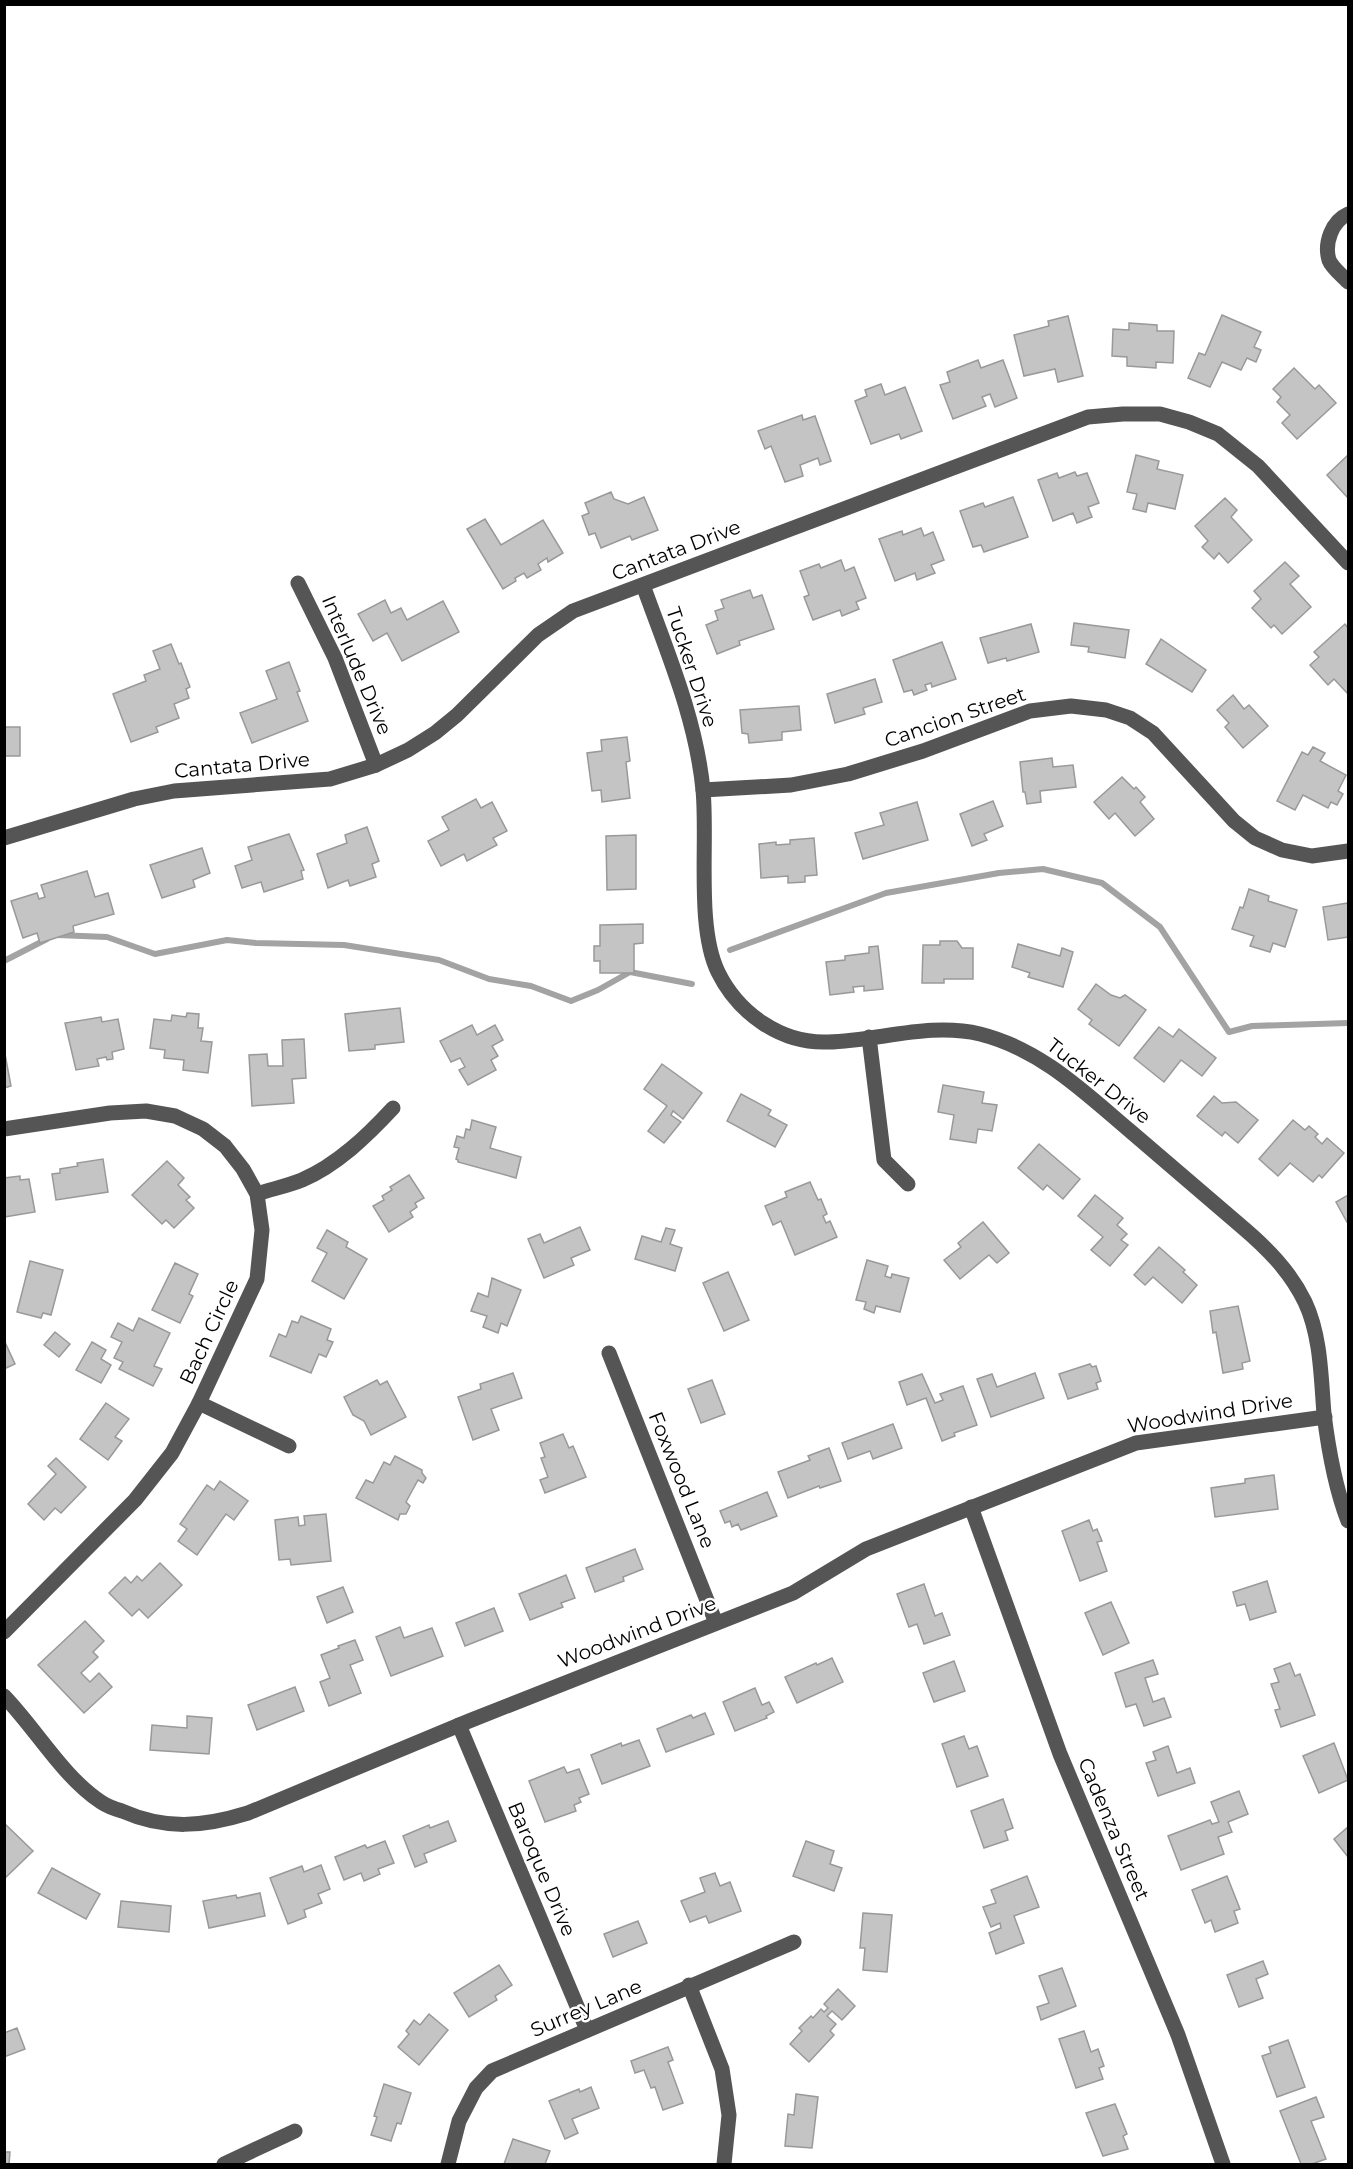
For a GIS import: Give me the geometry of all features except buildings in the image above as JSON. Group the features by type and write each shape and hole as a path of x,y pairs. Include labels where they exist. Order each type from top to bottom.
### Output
{"street":[{"path":"1348,214 1341,217 1327,239 1330,262 1348,282"},
{"name":"Cantata Drive","path":"4,838 134,800 166,793 330,779 376,765 408,750 435,733 457,715 538,635 573,611 1088,417 1160,414 1189,422 1218,434 1258,466 1348,563"},
{"name":"Interlude Drive","path":"298,583 335,658 376,765"},
{"name":"Tucker Drive","path":"643,585 685,700 692,726 703,790 706,921 717,970 728,989 741,1006 756,1019 778,1032 801,1039 827,1042 930,1030 978,1034 1020,1047 1069,1079 1269,1250 1293,1281 1306,1304 1314,1328 1325,1417 1340,1495 1348,1521"},
{"name":"Cancion Street","path":"703,790 791,785 848,774 923,751 1030,711 1071,706 1130,718 1153,733 1234,821 1255,838 1282,850 1312,856 1348,851"},
{"path":"869,1037 884,1160 908,1184"},
{"path":"257,1194 302,1179 332,1163 371,1131 393,1108"},
{"name":"Bach Circle","path":"4,1130 110,1113 146,1111 175,1116 203,1129 225,1146 243,1169 257,1194 262,1230 257,1278 199,1403 172,1453 135,1500 4,1632"},
{"name":"Foxwood Lane","path":"609,1353 716,1623"},
{"path":"199,1403 289,1446"},
{"name":"Woodwind Drive","path":"4,1696 69,1772 102,1803 145,1821 171,1824 225,1820 793,1593 866,1549 1136,1443 1325,1417"},
{"name":"Cadenza Street","path":"971,1507 1060,1754 1178,2035 1222,2164"},
{"name":"Baroque Drive","path":"459,1725 587,2030"},
{"name":"Surrey Lane","path":"448,2164 459,2121 476,2088 492,2071 794,1942"},
{"path":"689,1985 722,2069 729,2115 724,2164"},
{"path":"224,2164 295,2131"}],"waterway":[{"path":"730,950 886,893 999,873 1043,869 1102,883 1160,927 1229,1032 1252,1026 1348,1023"},
{"path":"57,935 107,937 155,954 227,940 344,945 439,960 489,979 531,986 571,1001 598,990 630,972 692,984"},
{"path":"4,961 47,939"}]}
